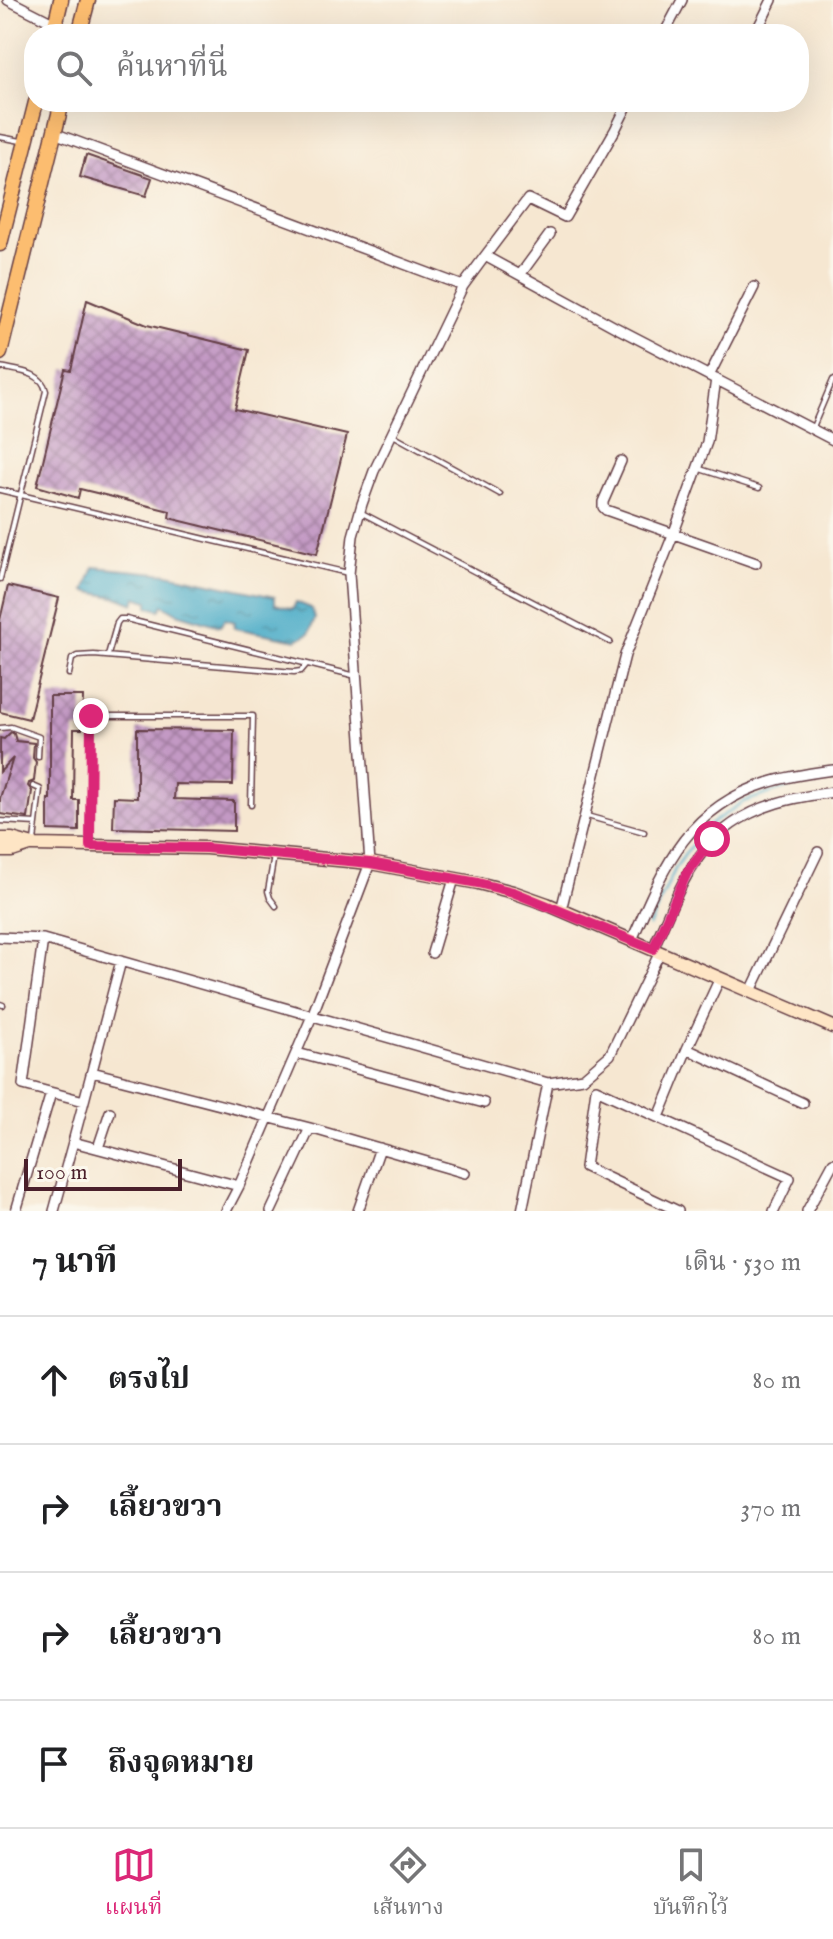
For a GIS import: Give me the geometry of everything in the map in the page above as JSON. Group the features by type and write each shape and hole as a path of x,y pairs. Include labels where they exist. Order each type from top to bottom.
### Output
{"main road":[{"path":"55,24 61,0"},
{"path":"82,24 88,0"},
{"path":"0,244 5,202 34,112"},
{"path":"0,353 59,112"},
{"path":"0,839 33,845 206,848 370,863 513,892 657,950 833,1027"},
{"path":"0,851 33,845"}],"street":[{"path":"8,0 46,24"},
{"path":"669,24 682,0"},
{"path":"760,24 772,0"},
{"path":"226,1211 297,1053 370,863 349,574 353,536 374,471 463,286 528,199 565,217 624,112"},
{"path":"54,133 463,286"},
{"path":"520,275 550,234"},
{"path":"485,256 833,440"},
{"path":"561,910 625,655 707,442 712,378 754,287"},
{"path":"621,461 603,502 606,510 756,563"},
{"path":"632,940 678,845 694,825 716,807 764,783 833,770"},
{"path":"0,937 43,939 548,1083 583,1078 610,1055 687,873 712,839 762,808 799,797 833,792"},
{"path":"751,991 818,852"},
{"path":"432,953 454,879"},
{"path":"43,939 23,1085 84,1101"},
{"path":"54,1211 121,961"},
{"path":"659,1117 720,978"},
{"path":"687,1049 803,1103"},
{"path":"297,1053 484,1103"},
{"path":"92,1072 310,1128 465,1173"},
{"path":"522,1211 548,1083"},
{"path":"678,1211 585,1167 596,1089 790,1178 774,1211"},
{"path":"16,1211 51,1093"},
{"path":"98,1148 110,1112"},
{"path":"271,1211 310,1128"},
{"path":"73,1142 239,1186"},
{"path":"358,1211 380,1148"},
{"path":"807,1211 833,1163"}],"lane":[{"path":"0,137 26,142"},
{"path":"0,367 36,376 46,386 0,579"},
{"path":"812,429 833,380"},
{"path":"391,434 500,494"},
{"path":"697,468 759,488"},
{"path":"0,490 349,574"},
{"path":"360,512 610,642"},
{"path":"108,655 117,623 120,619 126,619 356,676"},
{"path":"69,674 72,659 77,656 108,655 294,672 301,671 307,664"},
{"path":"90,846 91,716 253,716 251,805"},
{"path":"0,728 11,727 39,737 38,757"},
{"path":"33,786 40,789 33,845"},
{"path":"585,816 644,832"},
{"path":"0,821 36,823"},
{"path":"275,854 268,891 276,906"}],"water":[{"path":"94,567 168,574 275,597 275,604 293,609 296,602 311,608 315,618 309,633 297,640 234,628 235,622 225,619 220,626 177,613 163,605 160,610 148,607 148,601 136,597 134,604 85,591"}],"building":[{"path":"86,155 152,178 146,196 80,177"},
{"path":"87,300 147,325 249,350 235,409 347,435 317,554 169,518 170,511 80,489 78,498 37,486 65,369 71,370"},
{"path":"8,586 59,598 29,719 0,712 0,620"},
{"path":"50,696 83,696 82,729 74,729 73,800 79,800 79,831 48,830"},
{"path":"137,729 234,730 233,785 175,784 174,799 234,801 234,831 113,828 114,797 137,798"},
{"path":"11,732 16,741 34,743 33,758 36,762 34,781 28,786 32,791 28,818 0,814 0,798 13,758 0,772 0,738 4,739"}],"waterway":[{"path":"649,926 676,867 703,829 743,802 796,785 833,779"}],"route":[{"path":"91,716 90,846 206,848 370,863 513,892 653,949 687,873 712,839"}]}
